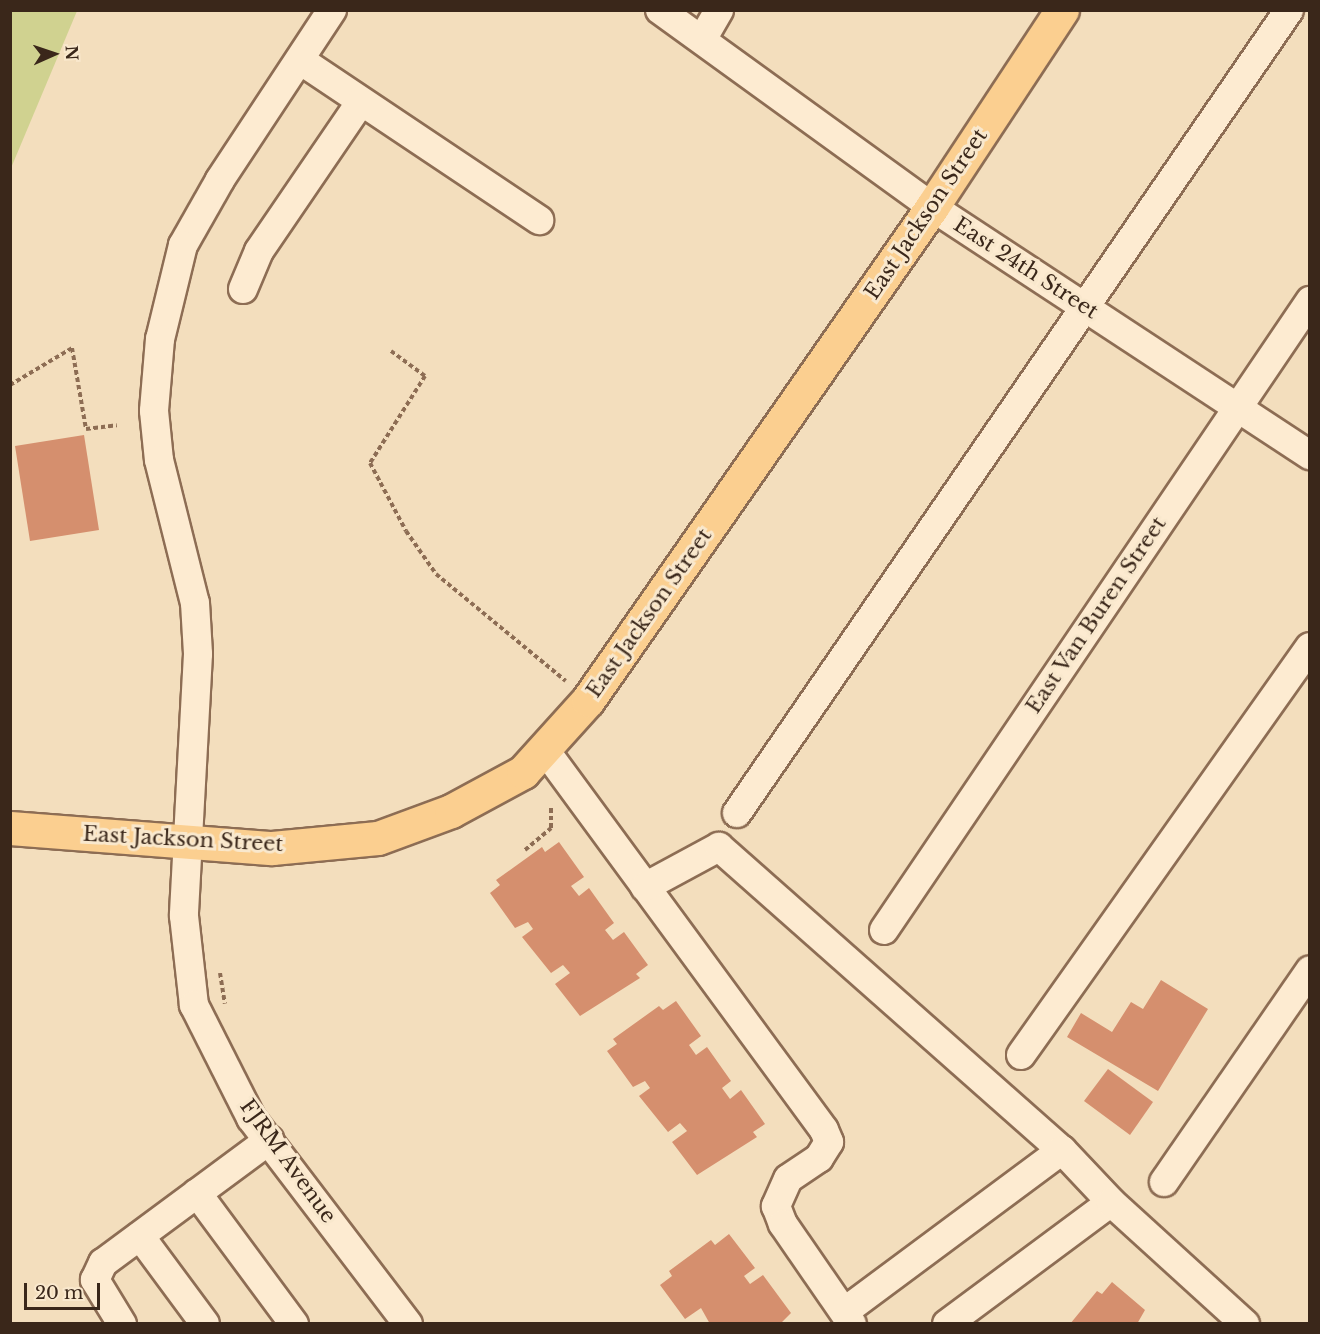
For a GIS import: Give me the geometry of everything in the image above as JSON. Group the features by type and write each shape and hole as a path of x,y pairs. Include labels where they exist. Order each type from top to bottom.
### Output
{"main road":[{"name":"East Jackson Street","path":"10,828 272,848 378,838 451,811 523,772 588,700 932,207 1062,10"}],"street":[{"name":"FJRM Avenue","path":"332,10 220,180 183,245 160,339 154,411 159,460 195,603 198,654 190,842 184,916 194,1005 251,1118 408,1323"},
{"name":"East 24th Street","path":"660,10 703,38 932,207 1238,405 1310,455"},
{"path":"703,38 719,10"},
{"path":"737,813 1289,10"},
{"path":"300,60 360,103 539,220"},
{"path":"243,289 259,251 360,103"},
{"name":"East Van Buren Street","path":"884,930 1310,301"},
{"path":"1021,1055 1310,647"},
{"path":"545,750 824,1130 829,1142 819,1158 788,1179 776,1206 783,1224 848,1317 1062,1150"},
{"path":"645,887 718,847 1062,1150 1112,1202 1245,1323"},
{"path":"1164,1182 1310,970"},
{"path":"122,1323 94,1280 103,1263 269,1140"},
{"path":"197,1193 294,1323"},
{"path":"947,1323 1112,1202"},
{"path":"140,1236 205,1323"}],"path":[{"path":"10,385 72,348 86,429 117,425"},
{"path":"391,351 425,376 370,463 406,531 436,574 572,687"},
{"path":"218,963 226,1009"}],"green space":[{"path":"10,11 77,11 11,168"}],"building":[{"path":"84,435 99,530 30,541 15,446"},
{"path":"559,842 584,877 571,886 579,896 589,888 614,923 605,930 613,940 624,932 648,965 636,974 640,978 580,1016 555,984 570,973 563,965 551,973 522,937 533,929 528,922 515,928 490,893 500,885 496,880 542,847 545,852"},
{"path":"1161,980 1208,1009 1158,1091 1067,1037 1081,1013 1112,1032 1131,1002 1143,1009"},
{"path":"676,1001 701,1036 689,1045 696,1055 707,1047 731,1081 722,1088 730,1099 741,1090 765,1124 753,1132 757,1137 697,1175 672,1142 687,1131 680,1123 668,1132 639,1096 650,1088 645,1081 633,1087 607,1051 617,1044 613,1039 659,1006 663,1010"},
{"path":"1108,1069 1153,1102 1130,1135 1084,1101"},
{"path":"729,1234 755,1268 744,1276 750,1284 763,1275 791,1313 780,1324 710,1324 701,1308 685,1319 660,1285 672,1276 669,1271 711,1240 715,1245"},
{"path":"1112,1282 1145,1310 1137,1324 1070,1324 1097,1291 1102,1294"}]}
